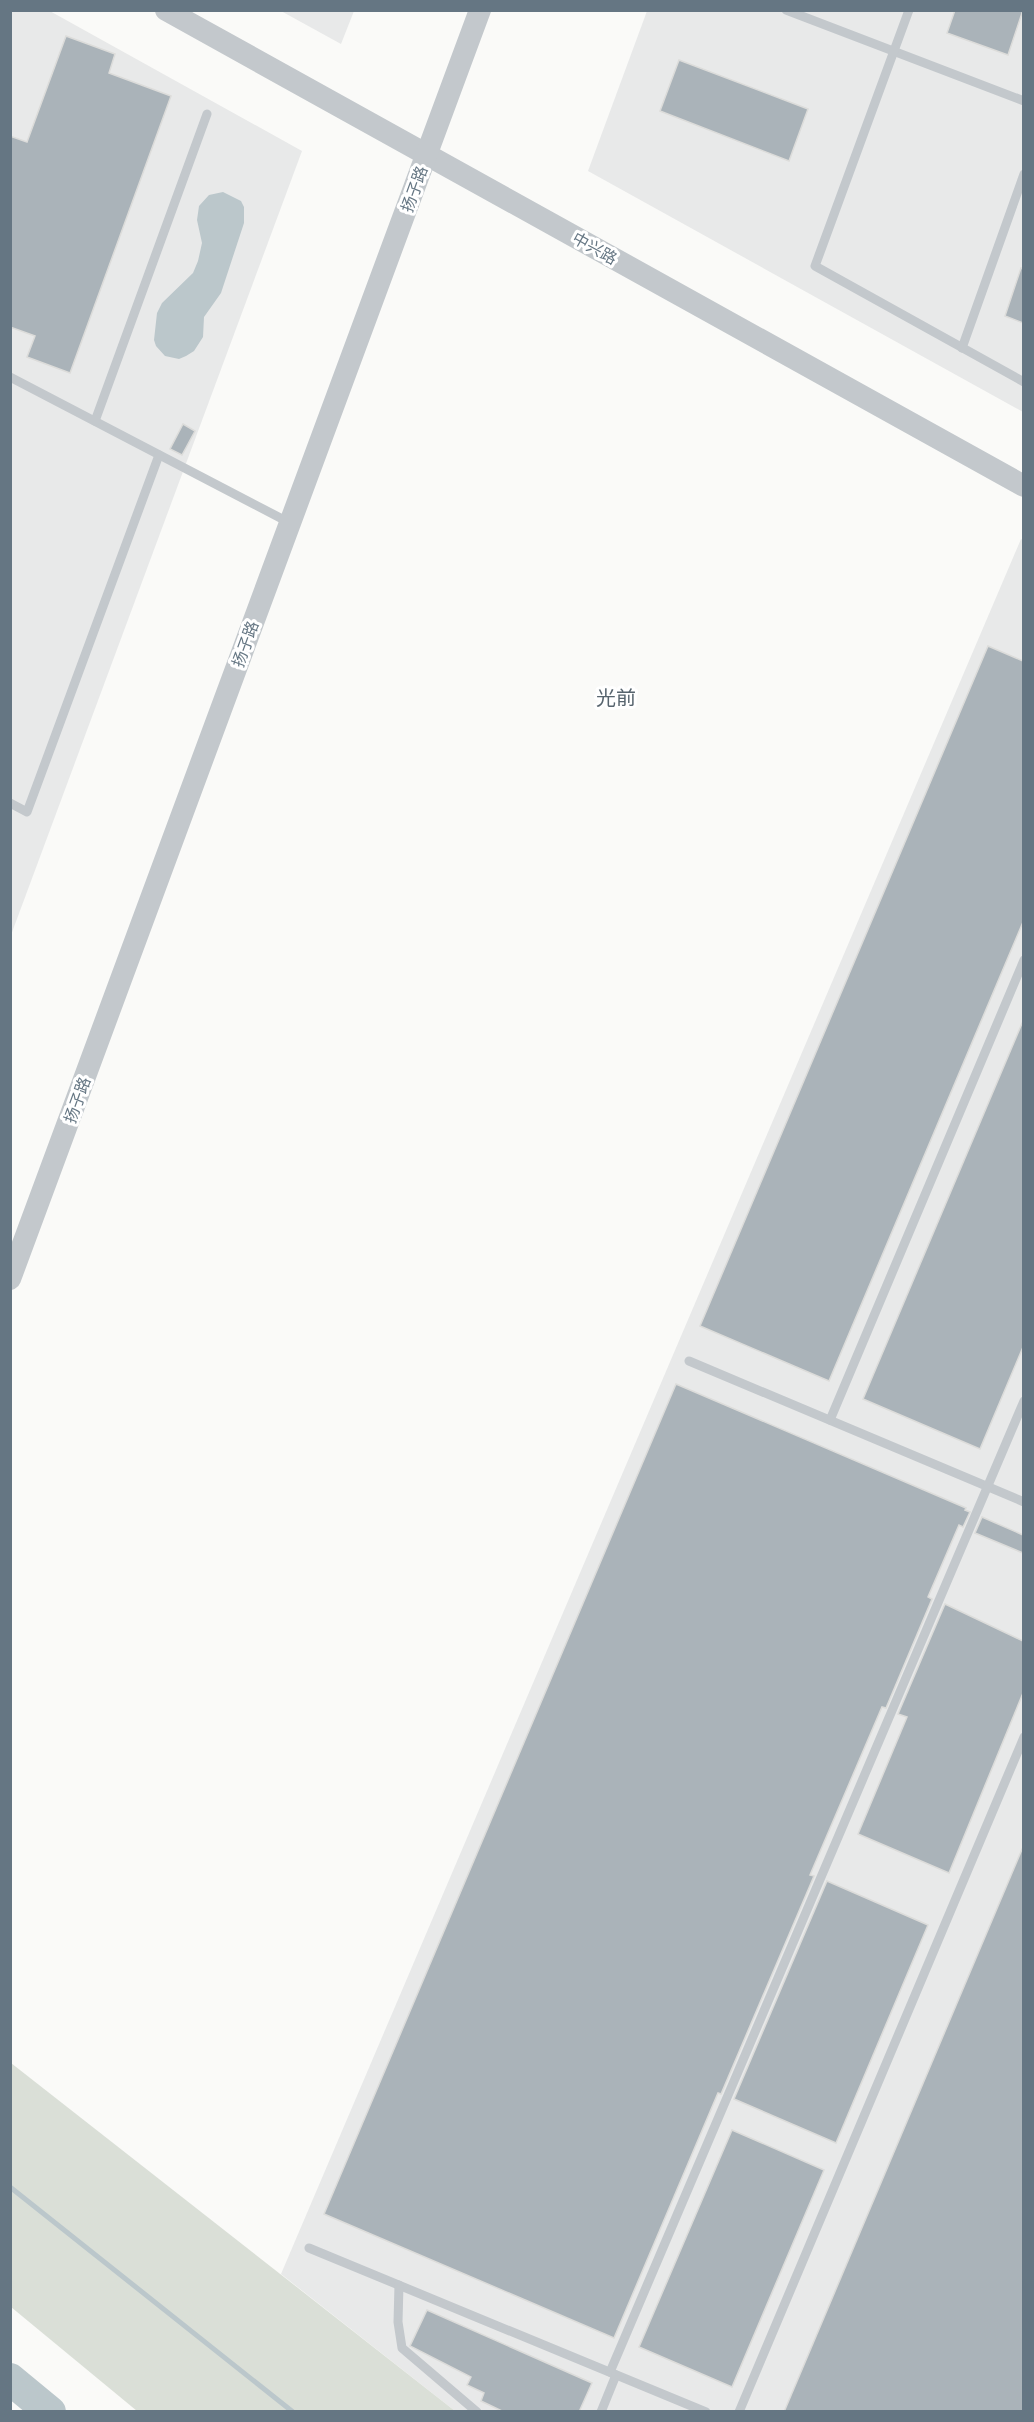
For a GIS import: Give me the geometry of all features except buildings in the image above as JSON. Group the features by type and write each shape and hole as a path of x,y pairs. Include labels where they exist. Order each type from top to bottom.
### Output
{"street":[{"name":"中兴路","path":"166,10 1023,486"},
{"name":"扬子路","path":"10,1279 480,10"}],"lane":[{"path":"786,10 1023,101"},
{"path":"909,10 815,266 1023,382"},
{"path":"95,421 207,114"},
{"path":"962,348 1023,174"},
{"path":"10,377 290,524"},
{"path":"10,803 27,812 159,455"},
{"path":"830,1420 1023,960"},
{"path":"689,1361 1023,1502"},
{"path":"600,2412 613,2373 1023,1401"},
{"path":"739,2412 1023,1737"},
{"path":"309,2248 706,2412"},
{"path":"399,2285 398,2322 402,2348 477,2412"},
{"path":"675,2412 681,2401"}],"shaded area":[{"path":"48,10 302,151 11,935 10,11"},
{"path":"281,11 354,11 341,44"},
{"path":"647,11 1023,11 1023,412 588,171"},
{"path":"223,192 241,201 244,207 244,223 221,293 204,317 203,337 194,351 179,359 165,356 154,340 157,313 162,303 193,273 198,261 202,243 197,220 199,206 209,195"},
{"path":"1021,539 1024,541 1023,2411 455,2411 281,2274"},
{"path":"11,2063 455,2411 137,2411 11,2307"}],"waterway":[{"path":"10,2187 293,2412"},
{"path":"10,2379 50,2412"}],"district":[{"name":"光前","path":"616,698"}]}
